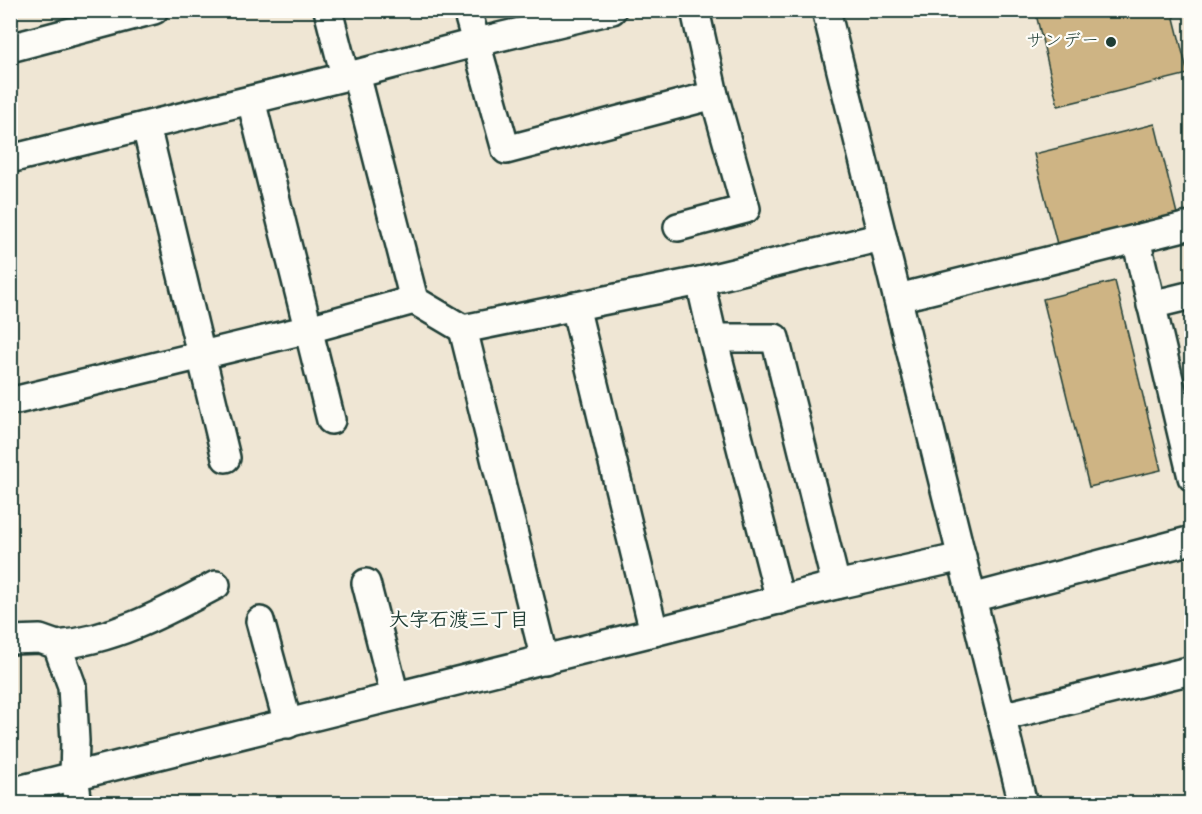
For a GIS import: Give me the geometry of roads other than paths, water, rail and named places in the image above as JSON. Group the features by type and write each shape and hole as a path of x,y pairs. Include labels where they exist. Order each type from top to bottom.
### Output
{"street":[{"path":"10,48 154,10"},
{"path":"328,10 351,75 414,300 463,329 700,281 882,237"},
{"path":"467,10 478,42 506,150 714,95"},
{"path":"10,159 478,42 536,19 612,10"},
{"path":"678,227 746,210 714,95 694,10"},
{"path":"826,10 1023,804"},
{"path":"250,100 331,420"},
{"path":"146,126 226,458"},
{"path":"898,298 1191,225"},
{"path":"1136,239 1152,305 1185,418 1191,477"},
{"path":"700,281 780,600"},
{"path":"1152,305 1191,295"},
{"path":"10,400 200,356 414,300"},
{"path":"575,306 654,632"},
{"path":"463,329 545,660"},
{"path":"713,338 775,338 836,585"},
{"path":"972,598 1191,540"},
{"path":"10,792 545,660 836,585 962,557"},
{"path":"366,583 395,696"},
{"path":"10,640 40,639 57,645 92,641 150,620 216,585"},
{"path":"260,621 288,724"},
{"path":"57,645 72,686 74,776 78,804"},
{"path":"1001,717 1191,670"}],"place":[{"name":"サンデー","path":"1111,42"}],"district":[{"name":"大字石渡三丁目","path":"459,622"}]}
